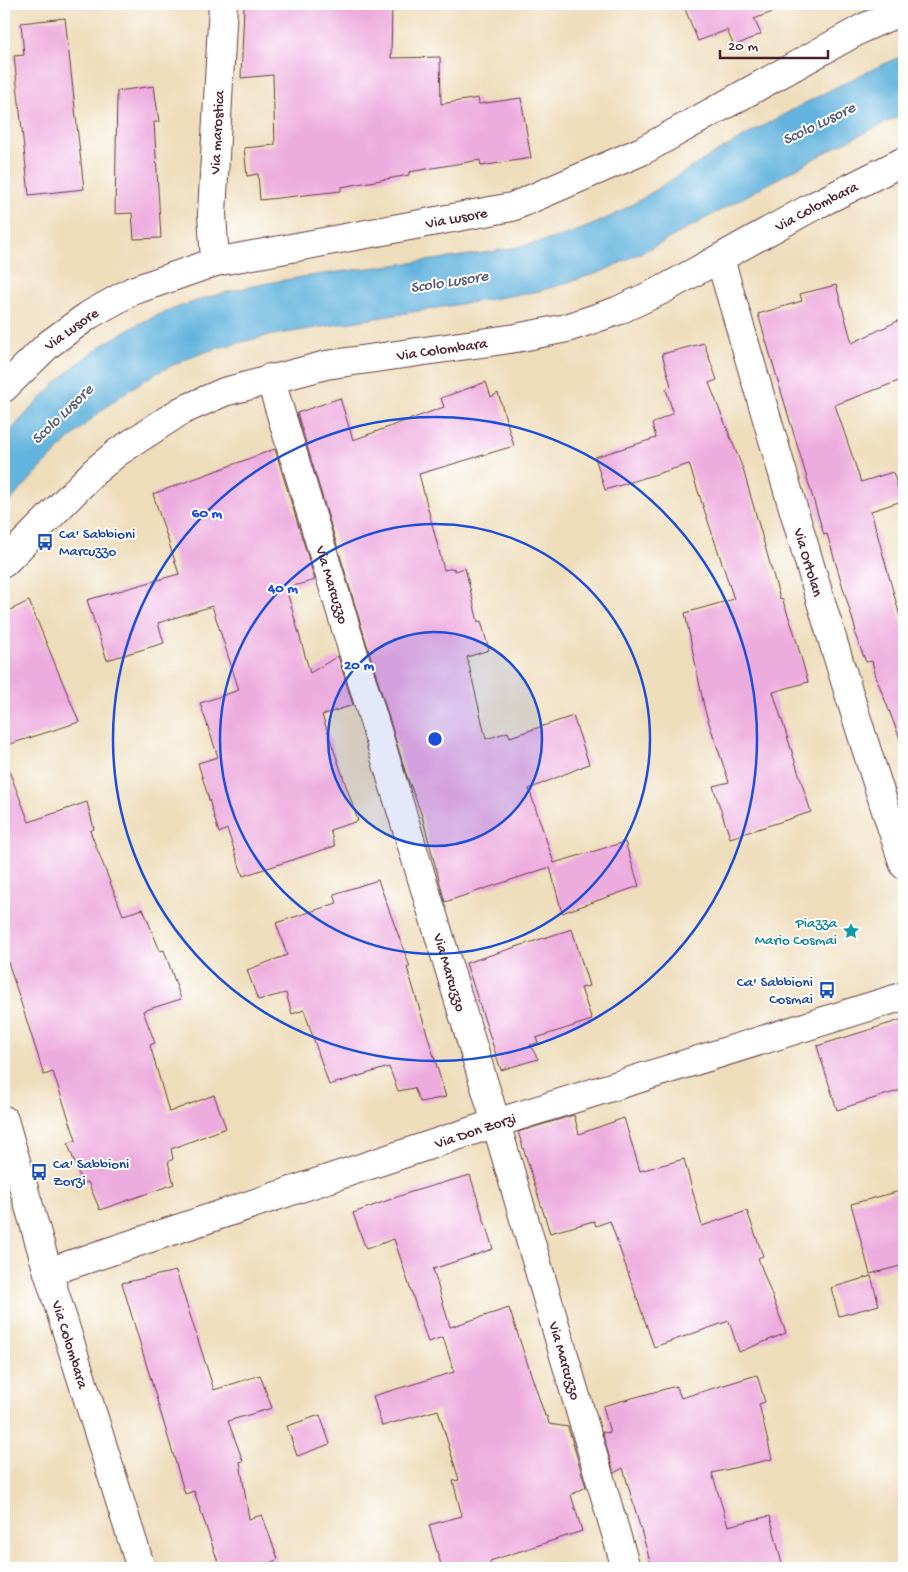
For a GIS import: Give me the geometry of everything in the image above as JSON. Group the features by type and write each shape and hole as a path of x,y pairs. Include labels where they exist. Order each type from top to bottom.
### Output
{"street":[{"name":"Via marostica","path":"215,262 212,214 223,4"},
{"name":"Via Lusore","path":"4,388 49,344 89,315 132,291 215,262 512,207 642,151 863,28 904,10"},
{"name":"Via Colombara","path":"4,563 95,471 140,436 182,411 224,392 270,378 326,365 516,338 567,328 617,311 720,260 812,207 904,162"},
{"name":"Via Ortolan","path":"720,260 780,470 869,760 904,864"},
{"name":"Via Marcuzzo","path":"270,378 496,1123 626,1568"},
{"name":"Via Don Zorzi","path":"48,1272 496,1123 904,996"},
{"name":"Via Colombara","path":"4,1120 48,1272 141,1568"}],"water":[{"name":"Scolo Lusore","path":"904,55 904,114 839,145 659,244 601,272 540,291 267,336 203,353 182,361 131,389 86,424 64,444 4,508 4,439 57,382 93,352 130,329 169,311 210,297 252,286 295,278 504,250 563,236 598,223 628,207 750,133 852,79"}],"building":[{"path":"261,4 392,4 391,58 440,57 441,104 478,98 479,104 521,98 531,158 481,166 480,160 409,172 409,175 341,187 341,191 260,200 258,174 247,176 244,148 275,145 273,75 241,78 244,7"},
{"path":"683,4 788,4 788,6 754,19 761,34 734,46 727,30 698,41"},
{"path":"65,18 84,189 29,195 14,56 24,55 21,23"},
{"path":"154,86 159,122 154,122 161,238 134,239 132,213 115,214 117,91"},
{"path":"836,285 852,343 904,318 904,379 835,405 861,482 893,472 902,501 871,511 904,631 904,744 902,744 876,677 872,661 866,662 854,632 856,631 827,534 824,535 758,314 802,301 800,294"},
{"path":"704,343 717,380 709,383 743,469 780,599 782,598 794,632 808,682 773,692 811,812 730,838 713,786 729,782 705,711 685,613 734,599 689,464 605,490 595,457 656,438 652,424 673,413 666,389 671,386 662,354"},
{"path":"486,382 491,397 498,393 514,446 419,474 444,570 454,568 454,571 465,568 478,622 481,621 489,650 467,657 486,739 508,732 510,737 573,716 589,764 529,789 554,863 625,842 639,886 562,913 550,867 445,902 422,816 405,771 297,413 340,398 353,440 444,407 441,398"},
{"path":"275,449 315,580 286,588 310,673 338,656 353,705 322,715 358,821 330,830 335,846 243,876 227,829 219,833 198,763 218,757 200,703 239,690 212,606 158,623 164,643 107,660 87,600 179,574 153,494"},
{"path":"29,601 79,722 4,746 4,613"},
{"path":"4,763 6,763 29,822 87,802 94,829 90,831 123,915 143,909 160,951 164,950 181,999 143,1011 155,1043 150,1045 169,1112 214,1095 226,1128 171,1149 173,1159 168,1162 174,1184 100,1210 88,1182 82,1183 68,1144 76,1140 53,1072 44,1075 4,949"},
{"path":"378,880 410,967 407,967 446,1097 420,1102 414,1088 398,1091 389,1067 329,1085 304,1010 292,1014 286,993 258,1000 247,970 287,955 276,923 337,903 334,894"},
{"path":"572,929 589,986 581,988 592,1020 536,1038 538,1043 530,1045 538,1059 501,1070 466,963"},
{"path":"904,1019 904,1089 837,1110 817,1046"},
{"path":"574,1115 579,1134 624,1118 640,1171 684,1159 702,1226 747,1211 763,1256 758,1258 786,1333 739,1352 729,1321 654,1347 610,1221 596,1226 594,1221 550,1233 518,1132"},
{"path":"470,1175 493,1249 433,1269 450,1327 509,1308 545,1416 547,1416 549,1424 568,1427 586,1487 571,1495 582,1531 490,1561 490,1568 442,1568 429,1525 462,1516 453,1481 459,1480 438,1410 382,1426 373,1396 454,1372 443,1337 428,1342 394,1239 366,1249 353,1213 411,1192"},
{"path":"904,1190 904,1265 870,1274 851,1204"},
{"path":"176,1271 214,1390 260,1375 272,1408 228,1421 243,1461 240,1462 249,1519 262,1515 278,1559 260,1568 220,1568 194,1491 185,1494 122,1283"},
{"path":"871,1276 879,1305 839,1316 831,1288"},
{"path":"757,1375 765,1402 759,1404 772,1459 712,1473 728,1526 770,1516 783,1568 652,1568 623,1468 614,1473 602,1432 610,1433 603,1406 676,1386 681,1398"},
{"path":"320,1415 330,1444 297,1456 287,1426"}],"place":[{"name":"Ca' Sabbioni Marcuzzo","path":"45,542"},
{"name":"Piazza Mario Cosmai","path":"851,931"},
{"name":"Ca' Sabbioni Cosmai","path":"827,990"},
{"name":"Ca' Sabbioni Zorzi","path":"39,1172"}]}
